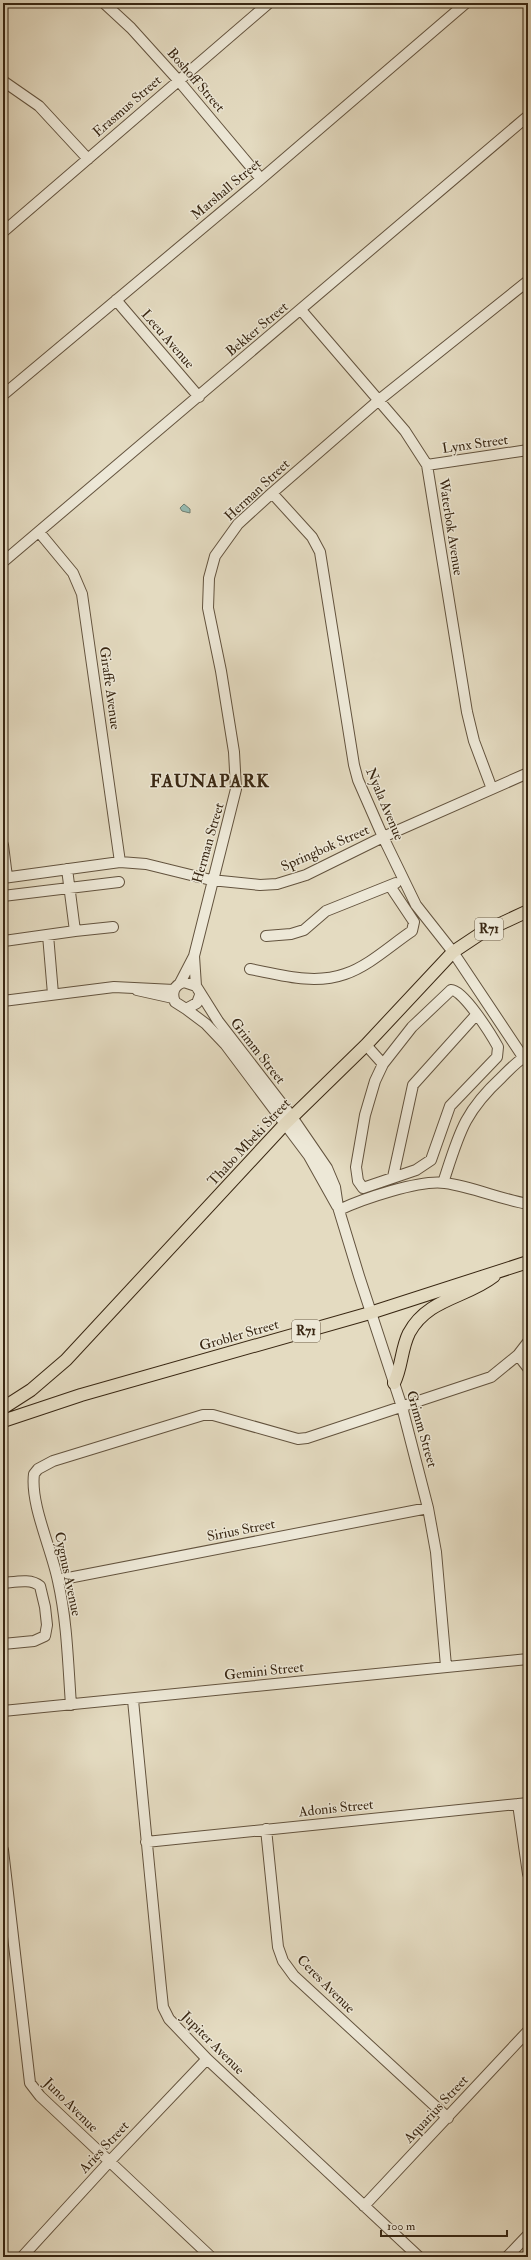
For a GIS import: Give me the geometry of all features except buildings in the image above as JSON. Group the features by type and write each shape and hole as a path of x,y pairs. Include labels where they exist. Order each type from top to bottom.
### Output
{"main road":[{"name":"Thabo Mbeki Street","path":"3,1408 31,1390 66,1360 289,1121 366,1045 453,952 483,932 528,911"},
{"name":"Grobler Street","path":"3,1421 82,1395 370,1313 528,1262"},
{"path":"394,1383 406,1340 422,1316 440,1302 483,1284 501,1270"},
{"path":"3,1412 82,1395"}],"street":[{"name":"Boshoff Street","path":"104,3 119,15 178,80 261,179"},
{"name":"Erasmus Street","path":"3,232 178,80 270,3"},
{"name":"Marshall Street","path":"3,395 261,179 466,3"},
{"path":"3,81 39,106 88,159"},
{"name":"Bekker Street","path":"3,562 528,116"},
{"name":"Herman Street","path":"176,991 194,956 211,880 233,806 236,774 221,671 208,608 209,578 215,556 238,524 272,493 379,400 528,281"},
{"name":"Leeu Avenue","path":"116,300 199,396"},
{"name":"Waterbok Avenue","path":"301,310 405,431 427,465 467,712 474,742 492,789"},
{"name":"Lynx Street","path":"427,465 528,450"},
{"name":"Nyala Avenue","path":"272,493 312,537 320,552 354,765 358,780 383,837 416,905 453,952 526,1056"},
{"name":"Giraffe Avenue","path":"39,532 73,572 82,594 120,862"},
{"name":"Springbok Street","path":"5,878 120,862 146,864 211,880 260,885 289,881 334,862 383,837 528,773"},
{"path":"3,845 5,878"},
{"path":"67,869 75,932"},
{"path":"266,936 291,934 304,930 326,911 390,886 402,878"},
{"path":"3,896 119,882"},
{"path":"250,969 293,978 318,978 345,974 358,968 412,931 414,927 414,922 390,886"},
{"path":"4,942 113,927"},
{"path":"48,935 53,994"},
{"name":"Herman Street","path":"194,956 198,991"},
{"path":"3,1001 96,988 129,988 176,991 189,982 198,991 197,1003 186,1009 178,1006 176,991"},
{"path":"451,990 458,992 461,995 476,1015 497,1045 497,1057 450,1106 431,1160 416,1170 363,1188 358,1181 356,1172 365,1114 375,1081 383,1064 412,1027 451,990"},
{"name":"Grimm Street","path":"198,991 289,1121 339,1209 370,1313 402,1407 428,1508 436,1552 446,1666"},
{"name":"Grimm Street","path":"186,1009 206,1024 225,1044 289,1121"},
{"path":"393,1178 413,1085 476,1015"},
{"path":"366,1045 383,1064"},
{"path":"443,1183 462,1127 469,1113 489,1089 526,1056"},
{"path":"339,1209 402,1189 443,1183 528,1204"},
{"path":"402,1407 491,1377 518,1355 528,1342"},
{"path":"518,1355 528,1368"},
{"name":"Cygnus Avenue","path":"71,1705 67,1642 58,1580 35,1493 34,1474 38,1469 53,1461 196,1416 213,1415 301,1439 402,1407"},
{"name":"Sirius Street","path":"58,1580 428,1508"},
{"path":"3,1583 31,1582 40,1586 47,1625 45,1636 38,1640 3,1644"},
{"name":"Gemini Street","path":"3,1711 133,1700 446,1666 528,1659"},
{"name":"Jupiter Avenue","path":"133,1700 163,2007 169,2019 207,2058 419,2257"},
{"path":"523,1804 528,1874"},
{"name":"Adonis Street","path":"146,1842 523,1804"},
{"name":"Ceres Avenue","path":"266,1829 278,1947 283,1961 294,1976 448,2118"},
{"name":"Juno Avenue","path":"3,1850 30,2083 40,2096 211,2257"},
{"name":"Aquarius Street","path":"364,2206 528,2031"},
{"name":"Aries Street","path":"22,2257 207,2058"},
{"path":"507,2257 528,2235"}],"water":[{"path":"184,504 190,509 190,513 182,511 180,508"}],"district":[{"name":"FAUNAPARK","path":"210,781"}]}
